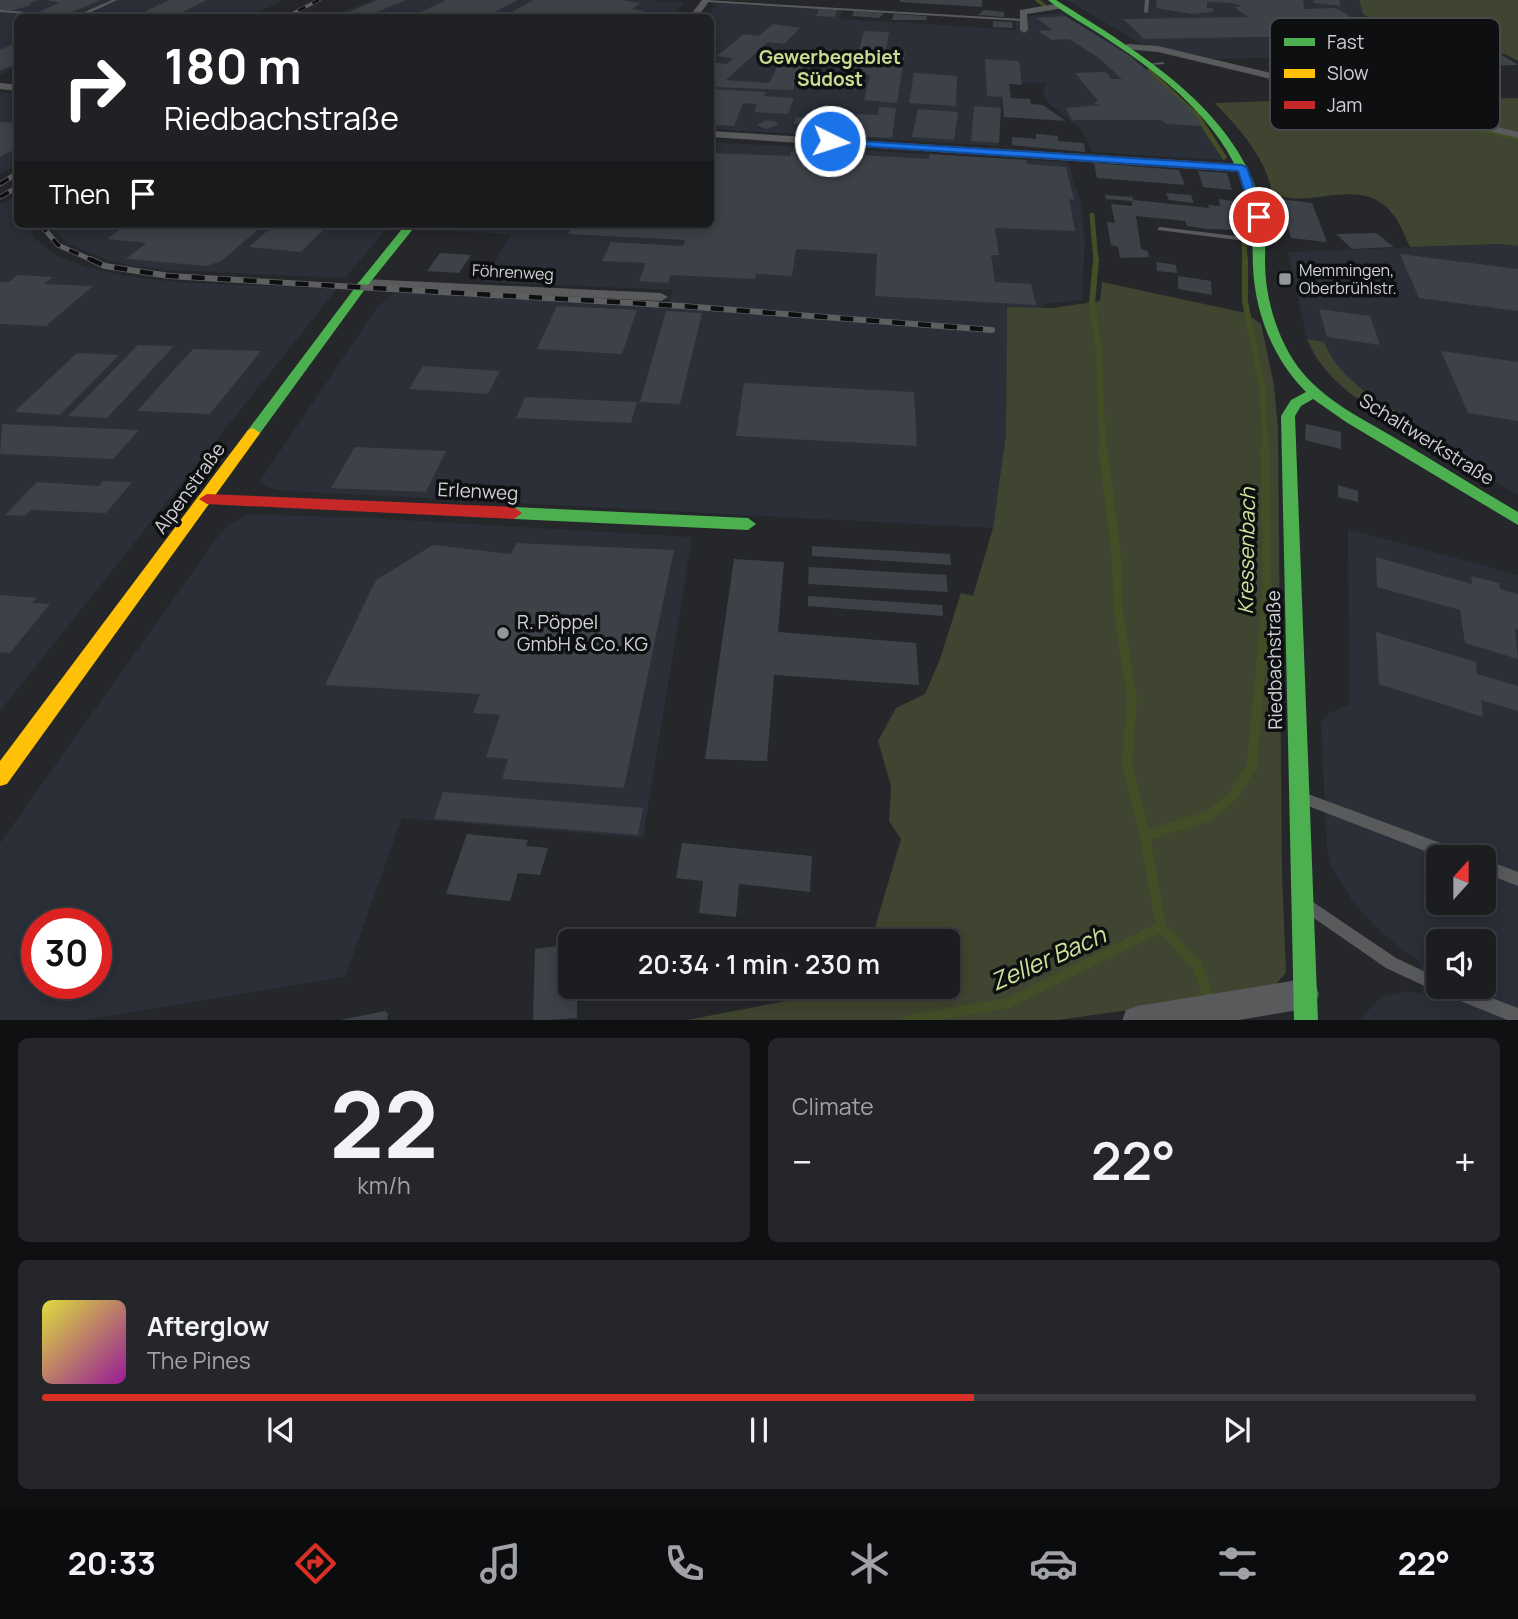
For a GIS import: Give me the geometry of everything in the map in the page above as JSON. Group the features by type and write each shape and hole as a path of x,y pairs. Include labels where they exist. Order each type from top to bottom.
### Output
{"street":[{"path":"1024,30 1021,14 1027,10 1064,6 1156,63 1213,124 1242,168 1259,217 1256,241 1262,285 1279,343 1293,369 1315,392"},
{"path":"1128,47 1158,49 1270,76"},
{"path":"1497,130 1518,135"},
{"path":"714,134 1242,168"},
{"name":"Alpenstraße","path":"0,777 364,283 409,228"},
{"name":"Föhrenweg","path":"364,283 661,297"},
{"name":"Schaltwerkstraße","path":"1315,392 1364,426 1518,519"},
{"name":"Riedbachstraße","path":"1305,1007 1289,416 1296,403 1315,392"},
{"name":"Erlenweg","path":"206,499 748,524"},
{"path":"1137,1020 1236,1005 1305,1007"}],"lane":[{"path":"83,14 115,0"},
{"path":"1146,12 1147,0"},
{"path":"706,1 1021,20"},
{"path":"0,11 40,14"},
{"path":"1160,229 1256,241"},
{"path":"1298,796 1428,845"},
{"path":"1496,871 1518,879"},
{"path":"1301,901 1391,963 1426,979"},
{"path":"1475,999 1518,1016"}],"shaded area":[{"path":"0,0 284,0 254,14 14,14 14,68 0,75"},
{"path":"371,0 685,2 674,14 338,14"},
{"path":"1067,0 1359,0 1364,14 1371,18 1270,18 1270,58 1205,59 1139,43"},
{"path":"717,3 843,10 840,19 893,22 892,28 896,22 1016,30 1016,21 1026,20 1028,16 1062,13 1133,57 1190,108 1204,126 1222,160 1092,152 1082,130 1048,103 1043,94 1046,83 1009,84 1001,97 999,146 714,129 714,14 709,14"},
{"path":"0,92 14,94 14,165 0,174"},
{"path":"714,142 1068,162 1081,204 1085,240 1082,300 1044,304 1039,308 1007,307 1006,434 993,528 307,492 277,490 266,486 260,481 377,307 393,294 411,290 669,304 673,290 483,282 511,234 433,230 714,228"},
{"path":"14,197 14,228 31,228 34,237 54,254 85,267 127,276 177,282 337,289 0,711 0,204"},
{"path":"53,228 388,228 345,278 132,266 70,245"},
{"path":"1500,244 1518,246 1518,495 1404,427 1414,422 1353,383 1331,359 1324,342 1307,339 1288,252"},
{"path":"248,514 369,518 692,537 643,838 402,818 345,977 84,1020 0,1020 0,843 216,539 227,526"},
{"path":"1348,529 1518,575 1518,1020 1359,1020 1381,997 1408,991 1422,994 1420,963 1382,933 1353,902 1331,866 1327,850 1321,722 1329,713 1349,705"}],"green space":[{"path":"1359,0 1518,0 1518,61 1500,54 1500,18 1370,18 1363,14"},
{"path":"1500,98 1518,98 1518,133 1500,129"},
{"path":"1270,101 1270,130 1493,130 1518,136 1518,246 1500,244 1410,247 1395,217 1379,201 1349,194 1301,199 1272,192 1269,179 1257,155 1242,133 1215,103"},
{"path":"1102,282 1246,313 1261,324 1274,385 1278,429 1282,876 1286,973 1276,984 1178,1003 1058,1020 687,1020 796,999 960,999 960,929 875,929 901,839 889,821 891,786 878,741 896,708 925,694 940,659 961,593 973,596 993,528 1006,434 1007,307 1052,308 1100,301"},
{"path":"1307,339 1324,342 1340,368 1362,389 1415,422 1404,427 1347,391 1324,368"}],"building":[{"path":"0,0 38,0 30,3 32,5 10,11 0,10"},
{"path":"46,0 101,0 67,14 36,13 59,3"},
{"path":"169,0 207,0 179,14 139,14"},
{"path":"377,0 407,0 372,14 344,14"},
{"path":"446,0 518,0 491,14 416,14"},
{"path":"533,0 620,0 641,3 632,9 644,11 639,14 508,14"},
{"path":"982,0 982,7 900,2"},
{"path":"1157,0 1303,0 1304,9 1336,8 1352,18 1270,18 1270,37 1144,39 1123,19 1248,17 1234,7 1241,6 1232,3 1207,2 1207,8 1213,8 1213,12 1192,14 1156,8"},
{"path":"1313,0 1339,0 1341,6 1314,3"},
{"path":"819,9 837,10 834,17 816,16"},
{"path":"984,10 1004,12 1004,17 978,15"},
{"path":"854,11 884,13 879,18 852,16"},
{"path":"894,14 927,16 926,20 892,20"},
{"path":"1065,16 1130,56 1189,108 1202,126 1168,124 1160,120 1072,120 1066,108 1100,105 1093,103 1098,101 1075,73 1102,72 1107,73 1111,79 1122,79 1099,58 1069,39 1052,40 1038,31 1053,30 1036,18"},
{"path":"993,21 1012,22 1013,28 993,27"},
{"path":"773,24 800,28 784,44 768,42 726,80 769,83 784,54 805,55 803,60 806,61 803,69 799,69 793,90 714,87 714,62 727,64 733,58 717,56 744,34 759,36"},
{"path":"864,31 889,32 886,51 905,52 897,103 864,100 870,75 853,74"},
{"path":"14,44 14,65 0,71 0,50"},
{"path":"1500,55 1502,55 1518,65 1500,65"},
{"path":"985,59 1019,61 1022,85 1009,84 1011,98 1030,99 1031,104 1043,105 1066,121 1004,117 1002,97 987,96"},
{"path":"914,73 957,76 956,106 909,103"},
{"path":"714,89 766,92 764,96 794,98 788,114 754,112 757,104 743,103 734,126 716,125"},
{"path":"974,106 1001,108 999,143 971,141"},
{"path":"879,107 896,108 892,138 853,136 857,114 878,115"},
{"path":"918,109 958,112 954,140 912,137"},
{"path":"796,117 809,118 807,124 819,125 816,133 797,132 800,124 794,124"},
{"path":"766,120 778,125 766,129 757,125"},
{"path":"0,122 14,123 14,149 0,157"},
{"path":"1036,134 1058,136 1058,141 1084,143 1085,152 1012,145 1012,137 1036,139"},
{"path":"791,151 929,159 929,154 1026,160 1027,164 1066,167 1074,200 1069,199 1075,231 995,228 999,255 991,255 995,282 1031,284 1036,305 875,296 877,254 796,249 792,276 756,274 755,279 671,275 668,283 639,281 646,263 602,261 611,242 683,246 685,240 568,234 571,228 714,228 714,153 790,156"},
{"path":"1094,163 1179,170 1185,185 1097,178"},
{"path":"1198,171 1227,173 1232,190 1203,187"},
{"path":"1166,193 1191,195 1194,203 1169,200"},
{"path":"1130,194 1134,200 1209,208 1208,205 1220,206 1219,199 1234,201 1237,208 1232,207 1233,211 1239,212 1241,230 1207,229 1187,226 1185,221 1136,216 1141,249 1148,251 1149,257 1120,258 1118,247 1111,245 1107,222 1115,223 1111,204 1132,206 1132,201 1106,199 1105,195 1131,197"},
{"path":"1279,199 1312,203 1327,242 1291,238"},
{"path":"122,228 260,228 221,261 206,266 126,259 146,243 107,239"},
{"path":"270,228 325,228 301,252 249,247"},
{"path":"1376,233 1394,247 1352,249 1336,234"},
{"path":"440,253 471,255 459,273 427,271"},
{"path":"1400,254 1518,269 1518,311 1419,298"},
{"path":"1156,262 1176,265 1177,273 1157,271"},
{"path":"18,275 53,277 44,284 93,286 46,326 0,324 0,282 9,282"},
{"path":"1178,276 1211,281 1212,295 1178,289"},
{"path":"557,306 637,310 622,354 537,349"},
{"path":"1319,309 1370,316 1380,345 1327,337"},
{"path":"666,311 702,313 680,404 640,402"},
{"path":"138,345 174,346 107,418 68,416"},
{"path":"193,349 261,351 210,414 137,411"},
{"path":"1441,351 1518,362 1518,421 1468,413"},
{"path":"77,353 119,355 60,415 14,412"},
{"path":"423,366 500,371 488,394 409,389"},
{"path":"744,383 914,392 917,446 736,436"},
{"path":"525,397 637,402 631,423 516,418"},
{"path":"2,424 139,430 113,459 0,454"},
{"path":"1306,424 1341,432 1341,449 1305,440"},
{"path":"355,447 446,451 426,492 331,488"},
{"path":"103,481 132,482 106,513 31,510 25,516 5,515 37,482 99,486"},
{"path":"1338,485 1358,491 1358,502 1338,497"},
{"name":"R. Pöppel GmbH & Co. KG","path":"516,543 674,550 624,788 502,779 508,759 486,757 500,715 473,713 480,694 325,685 376,580 433,545 511,554"},
{"path":"812,546 950,554 951,565 812,556"},
{"path":"1376,557 1472,584 1471,576 1499,583 1500,589 1518,594 1518,630 1515,629 1518,659 1465,643 1460,610 1377,587"},
{"path":"734,559 784,562 778,632 916,643 919,685 774,675 767,761 705,759"},
{"path":"809,567 946,575 948,592 808,584"},
{"path":"0,595 37,598 32,603 50,604 10,653 0,652"},
{"path":"808,596 942,605 943,616 808,606"},
{"path":"1376,632 1476,662 1477,674 1518,686 1518,711 1481,700 1483,717 1379,684"},
{"path":"443,792 643,808 638,835 434,819"},
{"path":"467,834 528,840 526,846 548,848 540,875 518,873 510,901 446,894"},
{"path":"682,843 812,856 810,892 739,884 736,917 699,913 703,881 676,878"},
{"path":"558,946 558,999 577,999 577,1018 533,1020 535,949"},
{"path":"385,1011 388,1014 387,1020 340,1020"}],"waterway":[{"name":"Kressenbach","path":"1037,0 1044,5"},
{"name":"Kressenbach","path":"1149,70 1196,114"},
{"name":"Kressenbach","path":"1195,112 1224,157"},
{"path":"1485,130 1518,138"},
{"name":"Kressenbach","path":"1242,204 1245,261"},
{"name":"Kressenbach","path":"1092,215 1096,260"},
{"name":"Kressenbach","path":"1096,260 1092,303 1099,351 1103,452"},
{"name":"Kressenbach","path":"1245,261 1245,301 1263,392 1265,452"},
{"name":"Kressenbach","path":"1103,450 1116,552 1119,615 1132,699"},
{"name":"Kressenbach","path":"1258,700 1267,587 1265,450"},
{"name":"Kressenbach","path":"1145,836 1209,816 1232,797 1252,766 1258,698"},
{"name":"Kressenbach","path":"1132,699 1127,765 1145,836"},
{"name":"Kressenbach","path":"1145,836 1161,927"},
{"name":"Zeller Bach","path":"912,1020 1008,1003 1161,927"},
{"name":"Kressenbach","path":"1161,927 1197,966 1212,1005"}],"railway":[{"path":"292,14 319,0"},
{"path":"0,184 14,175"},
{"path":"0,197 14,189"},
{"path":"43,228 58,245 94,261"},
{"path":"90,259 105,266 169,276 682,306 992,330"}],"traffic: fast":[{"path":"1051,0 1117,42 1180,90 1208,118 1231,149 1249,183 1259,222 1260,278 1268,319 1286,358 1303,381 1325,402 1518,519"},
{"path":"253,433 364,283 409,228"},
{"path":"1306,1020 1288,416 1296,403 1315,392"},
{"path":"514,513 748,524"}],"traffic: slow":[{"path":"0,777 253,433"}],"traffic: jam":[{"path":"207,499 514,513"}],"place":[{"name":"Memmingen, Oberbrühlstr.","path":"1285,279"},
{"name":"R. Pöppel GmbH & Co. KG","path":"503,633"}],"district":[{"name":"Gewerbegebiet Südost","path":"830,68"}],"route":[{"path":"830,141 1242,168 1259,217"}]}
